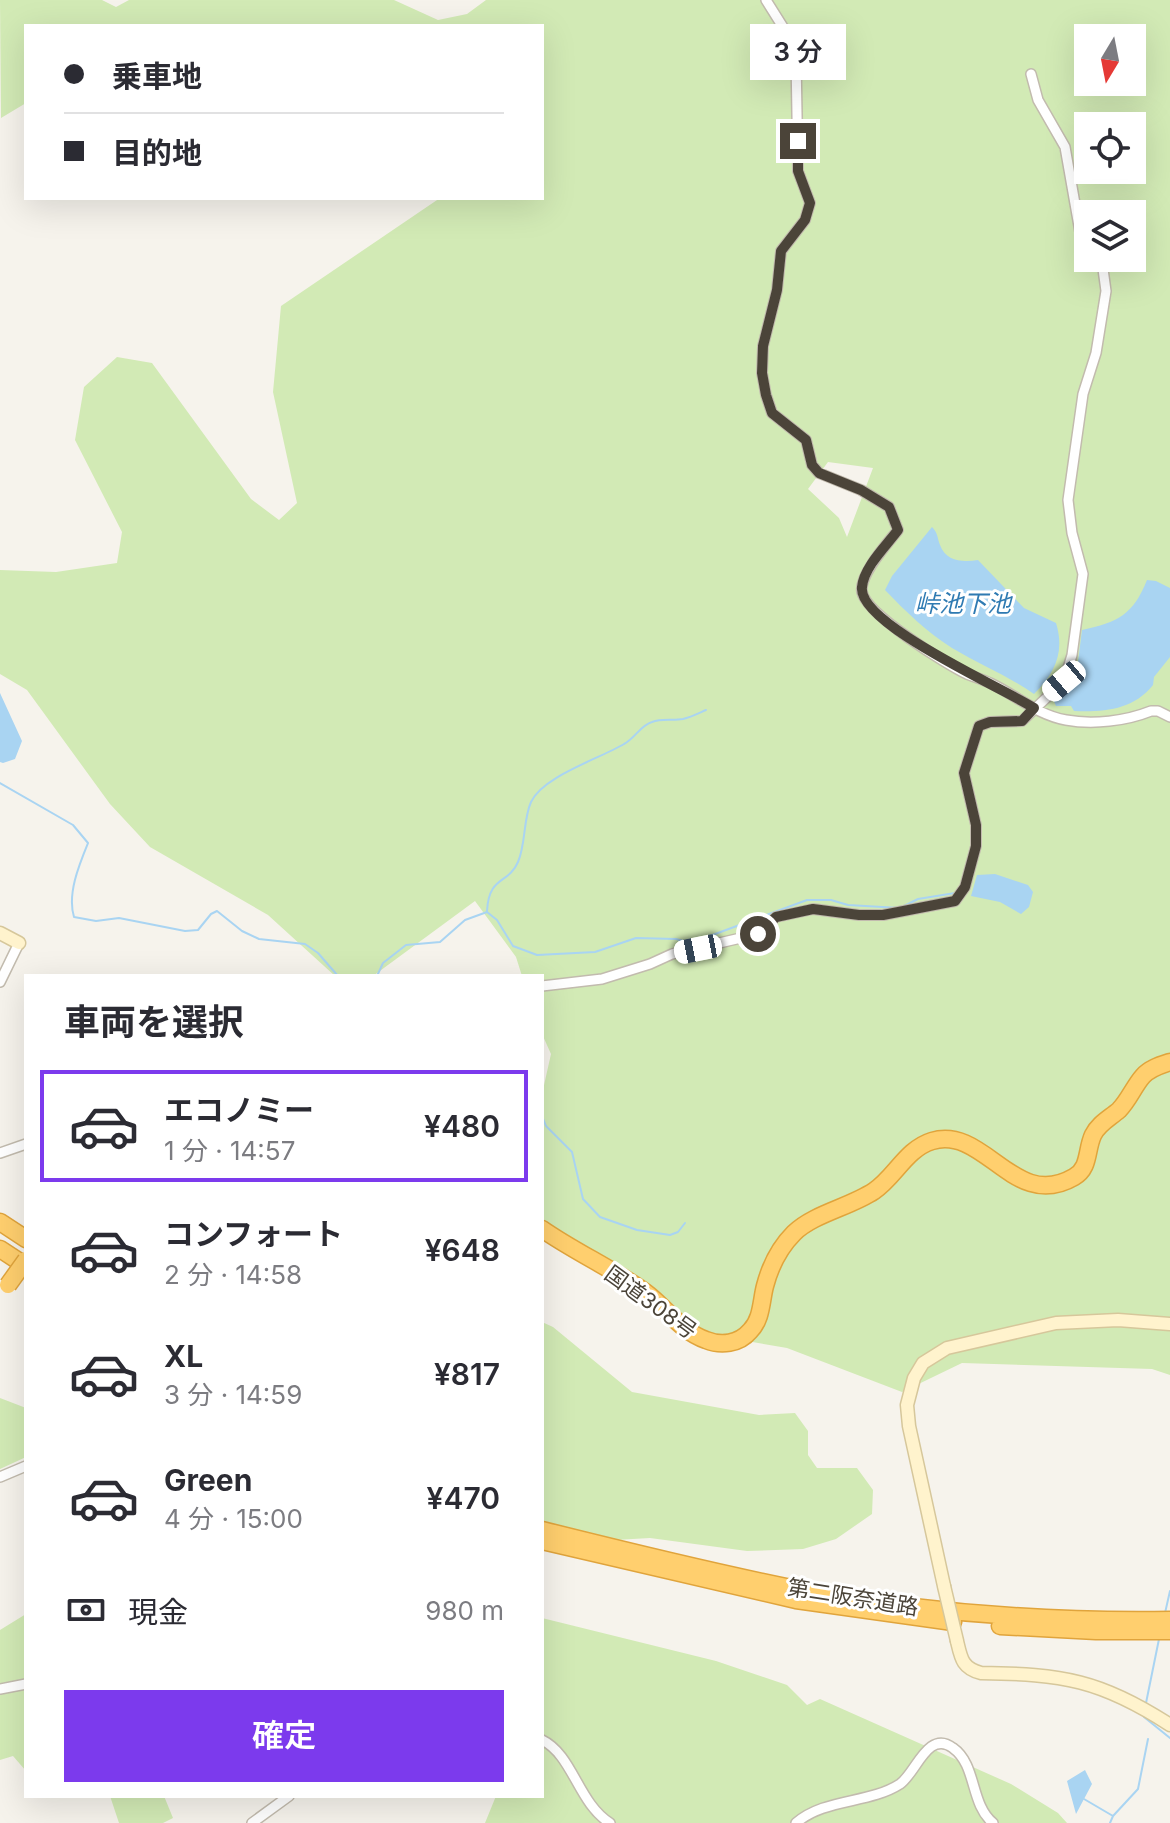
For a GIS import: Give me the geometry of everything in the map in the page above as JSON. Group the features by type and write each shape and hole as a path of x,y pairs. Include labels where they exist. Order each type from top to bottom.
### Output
{"highway":[{"name":"国道308号","path":"544,1230 646,1293 682,1328 708,1341 729,1343 745,1336 756,1323 769,1273 793,1234 810,1222 871,1193 921,1146 941,1138 957,1139 971,1145 1003,1169 1038,1186 1050,1187 1076,1176 1084,1168 1094,1131 1121,1108 1143,1077 1159,1065 1170,1062"},
{"path":"0,1222 24,1238"},
{"path":"0,1233 24,1249"},
{"path":"0,1249 24,1262"},
{"path":"0,1261 24,1275"},
{"path":"4,1287 24,1265"},
{"name":"第二阪奈道路","path":"544,1530 737,1577 864,1600 981,1614 1170,1620"},
{"name":"第二阪奈道路","path":"544,1541 734,1587 862,1611 1042,1629 1170,1631"}],"street":[{"path":"766,0 793,43 796,58 798,171 810,203 805,220 781,251 777,290 763,346 762,373 772,413 806,440 812,465 819,473 861,490 889,507 898,530 866,574 861,589 864,600 929,652 1045,715 1069,721 1104,722 1151,711 1170,717"},
{"path":"1031,74 1038,100 1065,147 1074,200"},
{"path":"544,986 602,979 672,954 758,934 776,917 813,909 883,915 955,901 965,887 976,846 976,825 964,773 979,726 990,722 1022,721 1064,681 1072,655 1083,574 1072,533 1068,500 1083,394 1096,353 1106,291 1103,272"},
{"path":"0,933 19,943 0,982"},
{"path":"1,1151 24,1145"},
{"path":"1170,1324 1118,1320 1056,1323 947,1348 923,1363 908,1391 907,1405 909,1426 961,1659 969,1670 1062,1677 1126,1699 1170,1725"},
{"path":"0,1477 24,1467"},
{"path":"0,1689 24,1684"},
{"path":"544,1741 554,1746 580,1791 596,1812 610,1823"},
{"path":"796,1823 819,1810 897,1786 910,1776 933,1744 942,1742 960,1755 978,1805 984,1816 993,1823"},
{"path":"252,1823 286,1798"}],"green space":[{"path":"0,0 102,0 116,7 129,0 394,0 438,20 467,14 486,0 1170,0 1170,1375 1152,1369 962,1363 902,1392 787,1348 706,1334 544,1226 544,1085 551,1054 544,1038 544,974 521,974 516,957 475,901 376,974 333,974 268,915 150,847 110,804 27,690 0,674 0,570 56,572 117,563 122,532 75,440 84,387 117,357 152,363 251,499 279,520 297,503 273,392 281,306 437,200 544,200 544,24 24,24 24,104 1,118","holes":["828,462 873,468 847,537 839,518 808,489"]},
{"path":"544,1323 632,1392 759,1415 795,1413 808,1431 808,1455 817,1468 857,1468 873,1490 872,1514 836,1539 803,1549 747,1551 650,1538 598,1541 544,1531"},
{"path":"0,1398 24,1407 24,1458 0,1469"},
{"path":"24,1615 24,1769 13,1756 0,1760 0,1630"},
{"path":"544,1618 716,1661 787,1685 807,1705 820,1699 1011,1784 1058,1813 1067,1823 485,1823 495,1798 544,1798"},
{"path":"111,1798 165,1798 173,1818 163,1823 119,1823"}],"water":[{"name":"峠池下池","path":"932,527 946,555 961,561 978,560 1024,608 1056,623 1059,653 1053,670 1034,694 943,642 885,590 892,576"},
{"path":"1147,580 1170,588 1170,657 1154,677 1153,685 1137,700 1118,708 1074,711 1071,706 1056,706 1053,699 1076,678 1082,630 1123,615 1136,601"},
{"path":"0,693 22,741 15,759 3,763 0,762"},
{"path":"995,874 1028,885 1033,892 1029,907 1021,914 1000,902 971,896 977,875"},
{"path":"1085,1770 1092,1784 1076,1814 1067,1781"}],"waterway":[{"path":"487,911 491,891 518,862 528,809 537,793 559,776 624,744 648,724 683,719 706,710"},
{"path":"0,783 73,825 88,843 73,889 74,917 96,921 119,918 185,931 198,930 217,911 242,931 259,939 305,944 318,953 336,974"},
{"path":"378,974 383,963 406,945 440,942 465,920 487,912 497,920 513,946 537,955 595,952 636,938 676,939 691,943 807,900 900,908 918,899 955,893"},
{"path":"544,1121 572,1152 583,1199 600,1217 637,1230 670,1235 678,1232 685,1223"},
{"path":"1165,1613 1170,1591"},
{"path":"1146,1703 1159,1639"},
{"path":"1144,1717 1170,1738"},
{"path":"1110,1823 1138,1789 1148,1739"},
{"path":"1084,1799 1113,1816"}],"route":[{"path":"758,934 776,917 813,909 883,915 955,901 965,887 976,846 976,825 964,773 979,726 990,722 1022,721 1034,708 929,652 864,600 861,589 866,574 898,530 889,507 861,490 819,473 812,465 806,440 772,413 762,373 763,346 777,290 781,251 805,220 810,203 798,171 798,141"}]}
